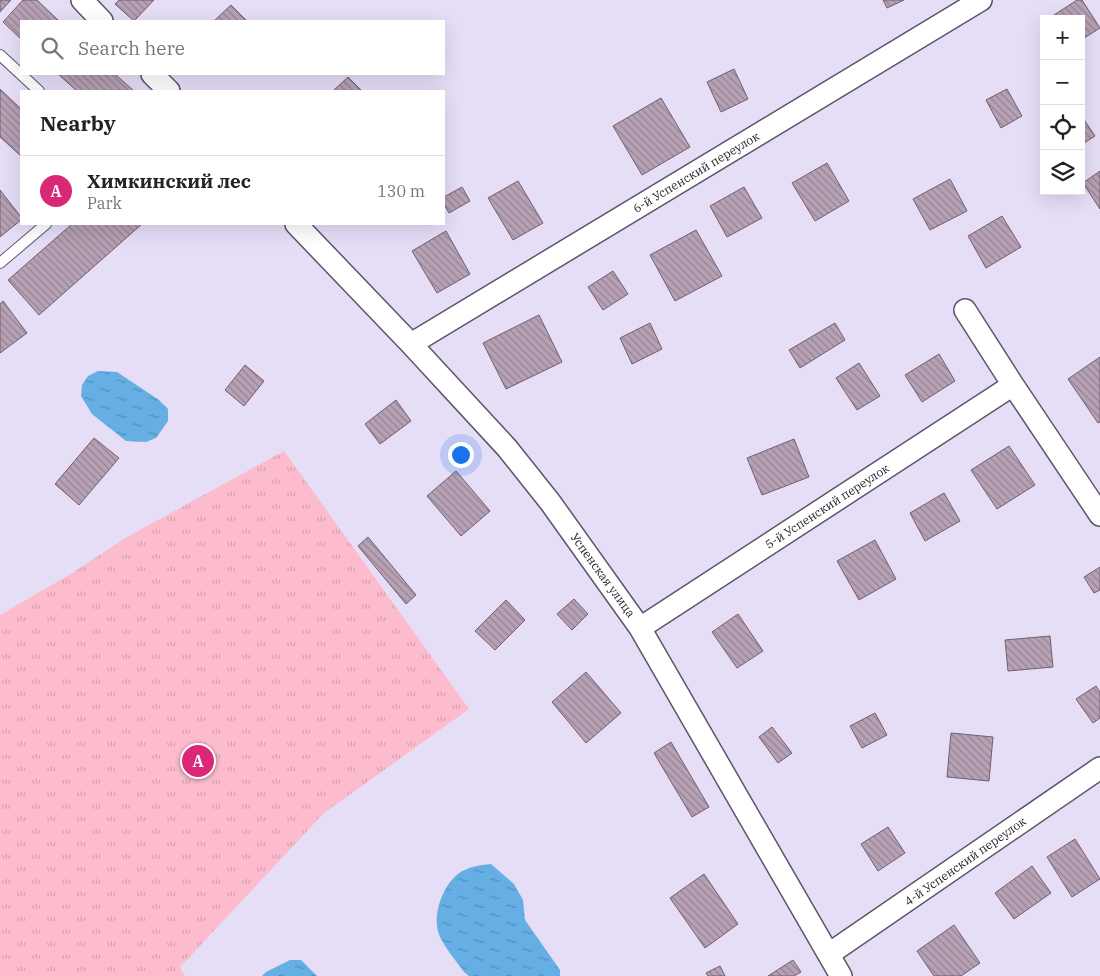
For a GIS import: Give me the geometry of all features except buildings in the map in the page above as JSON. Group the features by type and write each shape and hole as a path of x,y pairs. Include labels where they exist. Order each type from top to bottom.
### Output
{"street":[{"path":"82,0 101,20"},
{"name":"6-й Успенский переулок","path":"411,344 981,0"},
{"path":"153,75 168,90"},
{"name":"Успенская улица","path":"297,225 507,448 550,502 640,628 841,976"},
{"path":"966,310 1013,385 1100,515"},
{"name":"5-й Успенский переулок","path":"640,628 1013,385"},
{"name":"4-й Успенский переулок","path":"829,954 1100,768"}],"lane":[{"path":"0,55 20,73"},
{"path":"22,75 38,90"},
{"path":"0,263 45,225"}],"green space":[{"path":"284,451 469,709 324,813 180,967 185,976 0,976 0,615 69,575 127,537"}],"water":[{"path":"98,371 117,372 159,400 168,409 168,421 156,438 146,442 126,441 92,414 81,396 82,385 88,376"},
{"path":"491,864 514,884 523,900 525,920 560,970 560,976 469,976 445,946 440,937 437,921 440,903 447,886 452,879 465,870"},
{"path":"290,960 301,960 317,976 262,976 266,972"}],"place":[{"name":"Химкинский лес","path":"198,761"}]}
